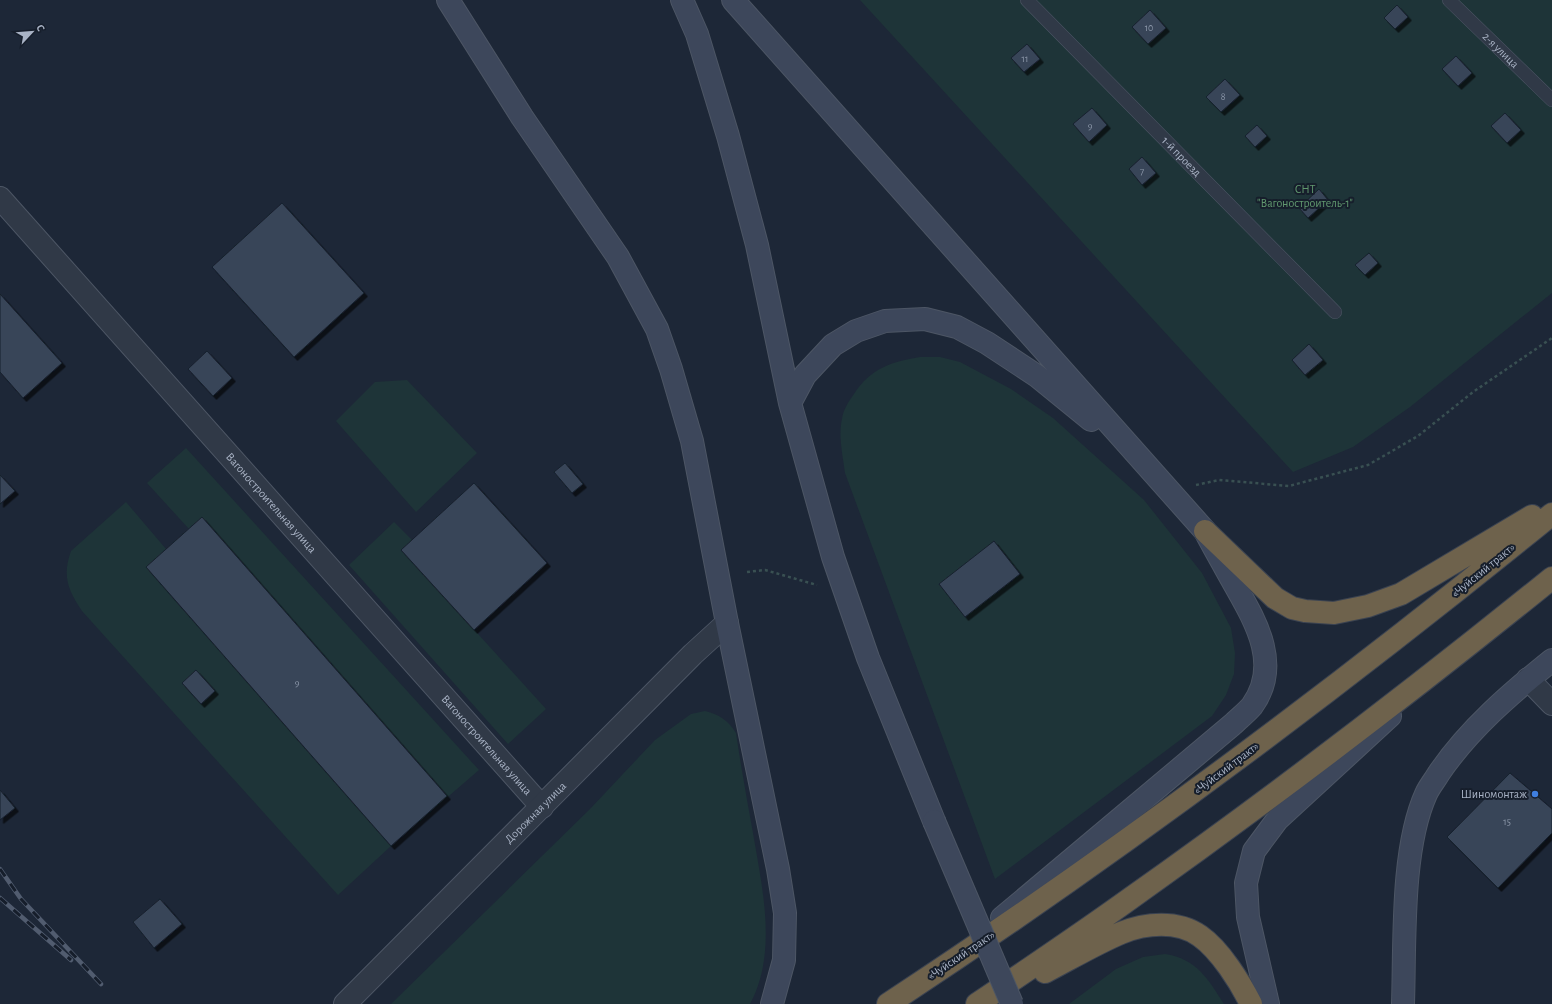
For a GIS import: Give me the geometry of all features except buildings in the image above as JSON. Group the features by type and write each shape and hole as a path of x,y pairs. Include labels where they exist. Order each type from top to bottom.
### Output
{"highway":[{"path":"1205,532 1275,598 1292,608 1305,611 1334,613 1368,606 1401,594 1552,504"},
{"name":"«Чуйский тракт»","path":"888,1004 1101,859 1230,766 1428,615 1552,514"},
{"path":"977,1004 1130,899 1259,806 1458,654 1552,578"},
{"path":"981,1004 1122,932 1151,925 1177,926 1200,936 1222,958 1251,1004"}],"street":[{"path":"676,0 696,34"},
{"path":"682,0 696,34 728,136 757,244 790,403 824,527 868,658 934,821 1012,1004"},
{"path":"733,0 1205,532 1255,620 1262,636 1265,655 1265,670 1262,687 1251,706 1232,725 938,971"},
{"path":"450,2 522,117 618,257 657,329 671,369 692,441 727,623 778,869 785,913 784,960 772,1004"},
{"name":"Вагоностроительная улица","path":"0,198 542,806"},
{"path":"790,403 805,375 833,345 856,331 885,321 925,319 957,327 987,343 1037,376 1143,462"},
{"name":"Дорожная улица","path":"345,1004 693,654 727,623"},
{"path":"1268,1004 1248,917 1246,882 1254,851 1277,820 1458,654"},
{"path":"1403,1004 1407,892 1413,834 1426,793 1448,761 1478,726 1528,679 1552,660"},
{"path":"1528,679 1552,704"}],"lane":[{"name":"1-й проезд","path":"1027,0 1335,312"},
{"name":"2-я улица","path":"1449,0 1552,100"}],"path":[{"path":"1174,497 1188,486 1219,480 1289,486 1368,465 1418,436 1473,392 1552,338"},
{"path":"748,572 765,570 846,592"}],"green space":[{"name":"СНТ \"Вагоностроитель-1\"","path":"860,0 1552,0 1552,293 1410,407 1353,447 1293,472"},
{"path":"920,357 940,357 960,362 1011,389 1053,418 1144,500 1202,573 1231,628 1235,653 1234,674 1226,695 1212,716 995,879 845,473 841,446 840,432 846,406 867,378 891,364"},
{"path":"407,380 477,453 416,512 336,421 375,382"},
{"path":"186,448 479,770 391,846 338,895 82,611 70,589 67,568 71,551 126,502 166,549 189,529 147,483"},
{"path":"394,522 412,540 402,550 546,709 508,744 349,565"},
{"path":"705,711 715,714 723,719 736,733 760,875 766,941 764,963 759,984 750,1004 391,1004 590,809 655,740 691,714"},
{"path":"1165,954 1185,960 1194,965 1213,986 1224,1004 1069,1004 1116,969 1143,957"}],"railway":[{"path":"0,869 21,899 101,984"},
{"path":"0,898 71,960"}],"place":[{"name":"Шиномонтаж","path":"1535,794"}]}
